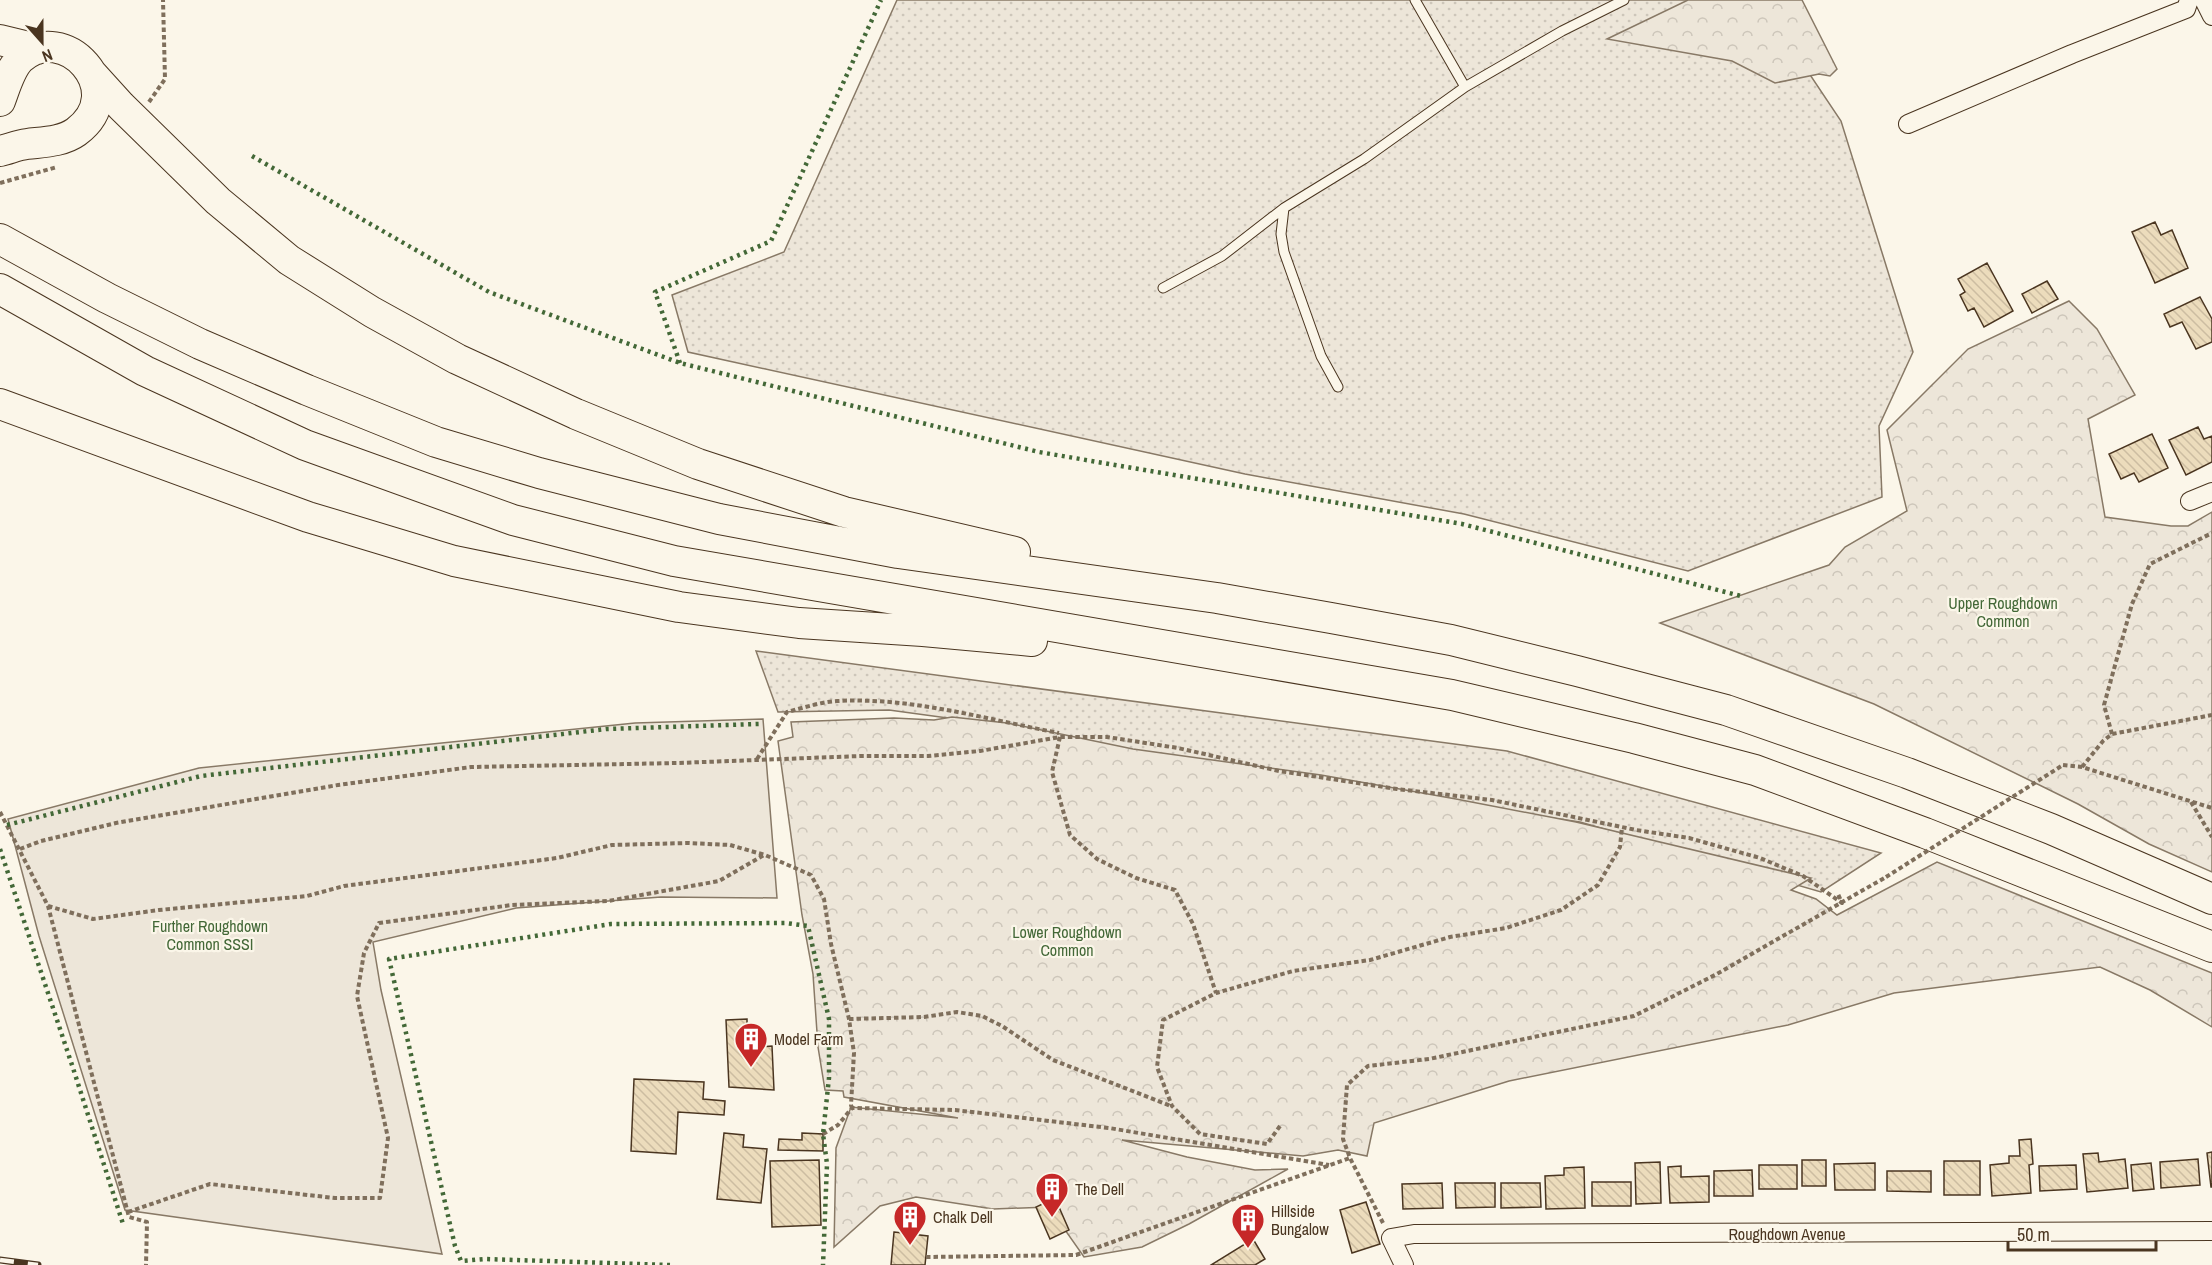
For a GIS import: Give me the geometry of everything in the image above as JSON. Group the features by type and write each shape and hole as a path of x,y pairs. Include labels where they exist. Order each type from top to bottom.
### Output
{"highway":[{"path":"0,40 37,49 52,47 70,52 86,63 95,79 98,96 91,118 74,134 51,141 24,144 0,152"},
{"path":"0,100 20,59 37,49"},
{"path":"92,74 121,106 218,201 290,260 372,312 457,359 576,414 698,464 844,512 1039,558 1112,584"},
{"path":"0,238 107,298 200,344 436,442 539,473 719,519 898,553 1217,598 1451,640 1726,711 1907,773 2040,824 2212,899"},
{"path":"0,289 145,371 305,445 513,520 674,561 1452,695 1634,738 1755,770 1925,833 2212,947"},
{"path":"0,404 308,517 454,561 679,607 799,623 1043,642 1110,636"}],"street":[{"path":"1908,124 2072,54 2186,9 2189,0"},
{"path":"2204,0 2212,16"},
{"path":"2190,501 2212,492"},
{"name":"Roughdown Avenue","path":"1391,1238 1414,1234 2212,1231"},
{"path":"1391,1238 1404,1265"}],"lane":[{"path":"1415,0 1465,87"},
{"path":"1163,288 1222,256 1284,208 1364,159 1465,87 1562,31 1624,0"},
{"path":"1284,208 1281,234 1284,252 1321,356 1338,387"}],"path":[{"path":"163,0 165,79"},
{"path":"2112,734 2104,705 2132,604 2150,564 2212,533"},
{"path":"756,760 787,712 835,701 905,704 981,716 1059,735 1107,737 1178,748 1279,771 1397,789 1492,800 1622,827 1689,838 1760,858 1803,876 1842,903"},
{"path":"2082,767 2103,741 2112,734 2212,715"},
{"path":"20,849 116,823 424,772 471,767 928,756 980,751 1059,735"},
{"path":"1059,735 1052,772 1070,835 1097,859 1136,878 1175,890 1193,924 1216,993"},
{"path":"1391,1238 1350,1158 1343,1138 1347,1085 1368,1066 1429,1059 1634,1016 1715,975 1842,903 2063,765 2082,767 2212,808"},
{"path":"2192,802 2212,837"},
{"path":"0,812 48,906 129,1217 147,1222 146,1265"},
{"path":"1172,1106 1157,1067 1163,1020 1216,993 1293,971 1370,960 1450,937 1506,928 1561,910 1598,885 1620,848 1622,827"},
{"path":"48,906 93,919 159,910 307,896 344,886 556,858 612,845 688,843 730,845 765,855 811,876 824,899 831,944 849,1019 854,1053 852,1107 838,1125 823,1134"},
{"path":"128,1212 210,1184 336,1198 380,1198 388,1138 357,996 364,953 380,923 512,905 608,901 719,881 765,855"},
{"path":"1838,894 1842,903"},
{"path":"849,1019 924,1017 957,1012 982,1016 1002,1026 1053,1060 1172,1106 1200,1134 1267,1144 1280,1126"},
{"path":"852,1107 955,1110 1108,1128 1329,1165"},
{"path":"926,1257 1076,1255 1350,1158"}],"green space":[{"path":"897,0 1760,0 1841,121 1913,352 1879,426 1882,497 1688,571 1464,514 1245,474 688,352 672,295 784,252"},
{"path":"1688,0 1802,0 1837,69 1830,76 1819,74 1775,83 1732,61 1607,39"},
{"name":"Upper Roughdown Common","path":"2069,301 2097,329 2135,395 2088,419 2105,517 2171,526 2188,526 2212,512 2212,872 2149,844 2078,804 1874,704 1660,623 1829,565 1845,547 1907,511 1887,430 1968,349"},
{"path":"756,651 1507,751 1881,853 1821,892 1580,822 1275,778 999,725 889,710 778,712"},
{"name":"Lower Roughdown Common","path":"952,717 1007,723 1133,749 1321,775 1576,822 1811,878 1791,890 1816,899 1837,915 1937,862 2212,973 2212,1027 2150,990 2100,967 1894,993 1788,1025 1509,1081 1374,1123 1367,1156 1338,1150 1303,1156 1122,1140 1187,1157 1255,1170 1288,1169 1189,1224 1142,1247 1084,1257 1049,1207 993,1209 916,1197 880,1206 834,1247 836,1148 851,1107 958,1118 844,1097 843,1091 825,1090 818,1047 813,974 802,915 778,741 793,737 791,722 894,718 934,720"},
{"name":"Further Roughdown Common SSSI","path":"763,719 777,898 661,897 516,908 373,942 381,990 442,1254 125,1210 39,936 8,819 199,768 635,723"}],"building":[{"path":"2155,222 2161,235 2172,230 2188,268 2155,283 2132,232"},
{"path":"1987,263 2013,311 1984,327 1974,308 1968,311 1960,295 1965,292 1958,279"},
{"path":"2047,281 2058,299 2032,313 2022,294"},
{"path":"2200,297 2212,319 2212,342 2196,349 2182,322 2170,327 2164,314"},
{"path":"2198,427 2204,439 2212,436 2212,462 2186,475 2169,440"},
{"path":"2152,434 2168,468 2139,482 2134,473 2121,479 2109,454"},
{"name":"Model Farm","path":"747,1019 747,1048 772,1046 774,1090 729,1087 726,1020"},
{"path":"634,1079 704,1082 703,1099 725,1101 724,1115 678,1112 676,1154 631,1151"},
{"path":"724,1133 744,1135 743,1147 767,1149 761,1203 717,1199"},
{"path":"802,1133 823,1134 823,1151 778,1150 779,1139 802,1140"},
{"path":"2031,1139 2033,1164 2029,1165 2031,1193 1992,1196 1990,1165 2009,1163 2009,1156 2020,1156 2019,1140"},
{"path":"2212,1152 2212,1187 2211,1187 2207,1153"},
{"path":"2098,1153 2099,1162 2125,1159 2128,1188 2087,1192 2083,1154"},
{"path":"2198,1159 2200,1185 2161,1188 2160,1162"},
{"path":"819,1160 821,1225 772,1227 770,1161"},
{"path":"1802,1160 1826,1160 1826,1186 1802,1186"},
{"path":"1944,1161 1980,1161 1980,1195 1944,1195"},
{"path":"1660,1162 1661,1203 1636,1204 1635,1163"},
{"path":"1875,1163 1875,1190 1835,1190 1834,1164"},
{"path":"2151,1163 2154,1189 2133,1191 2131,1165"},
{"path":"1759,1165 1797,1165 1797,1189 1759,1189"},
{"path":"2076,1165 2077,1189 2040,1191 2039,1166"},
{"path":"1681,1166 1681,1177 1709,1176 1709,1202 1670,1203 1668,1167"},
{"path":"1584,1167 1585,1208 1546,1209 1545,1176 1564,1175 1564,1168"},
{"path":"1752,1170 1753,1196 1714,1196 1714,1171"},
{"path":"1887,1171 1931,1171 1931,1192 1887,1191"},
{"path":"1592,1182 1631,1182 1631,1206 1592,1206"},
{"path":"1442,1183 1443,1208 1403,1209 1402,1184"},
{"path":"1455,1183 1495,1183 1495,1207 1456,1208"},
{"path":"1501,1183 1540,1183 1541,1207 1501,1208"},
{"name":"The Dell","path":"1055,1198 1069,1230 1050,1239 1036,1207"},
{"path":"1366,1202 1380,1244 1352,1253 1340,1210"},
{"name":"Chalk Dell","path":"894,1232 928,1236 925,1265 891,1265"},
{"name":"Hillside Bungalow","path":"1253,1239 1265,1259 1255,1265 1211,1265"}],"railway":[{"path":"0,1260 38,1265"}],"hedge":[{"path":"680,363 655,292 771,241 881,0"},
{"path":"252,156 489,292 680,363 1039,452 1462,524 1741,596"},
{"path":"7,825 201,776 606,729 759,724"},
{"path":"0,849 123,1224"},
{"path":"670,1265 485,1259 461,1261 455,1246 389,959 611,924 786,923 808,926 829,1019 829,1078 823,1134 827,1164 823,1265"}],"place":[{"name":"Model Farm","path":"751,1068"},
{"name":"The Dell","path":"1052,1218"},
{"name":"Chalk Dell","path":"910,1246"},
{"name":"Hillside Bungalow","path":"1248,1249"}]}
